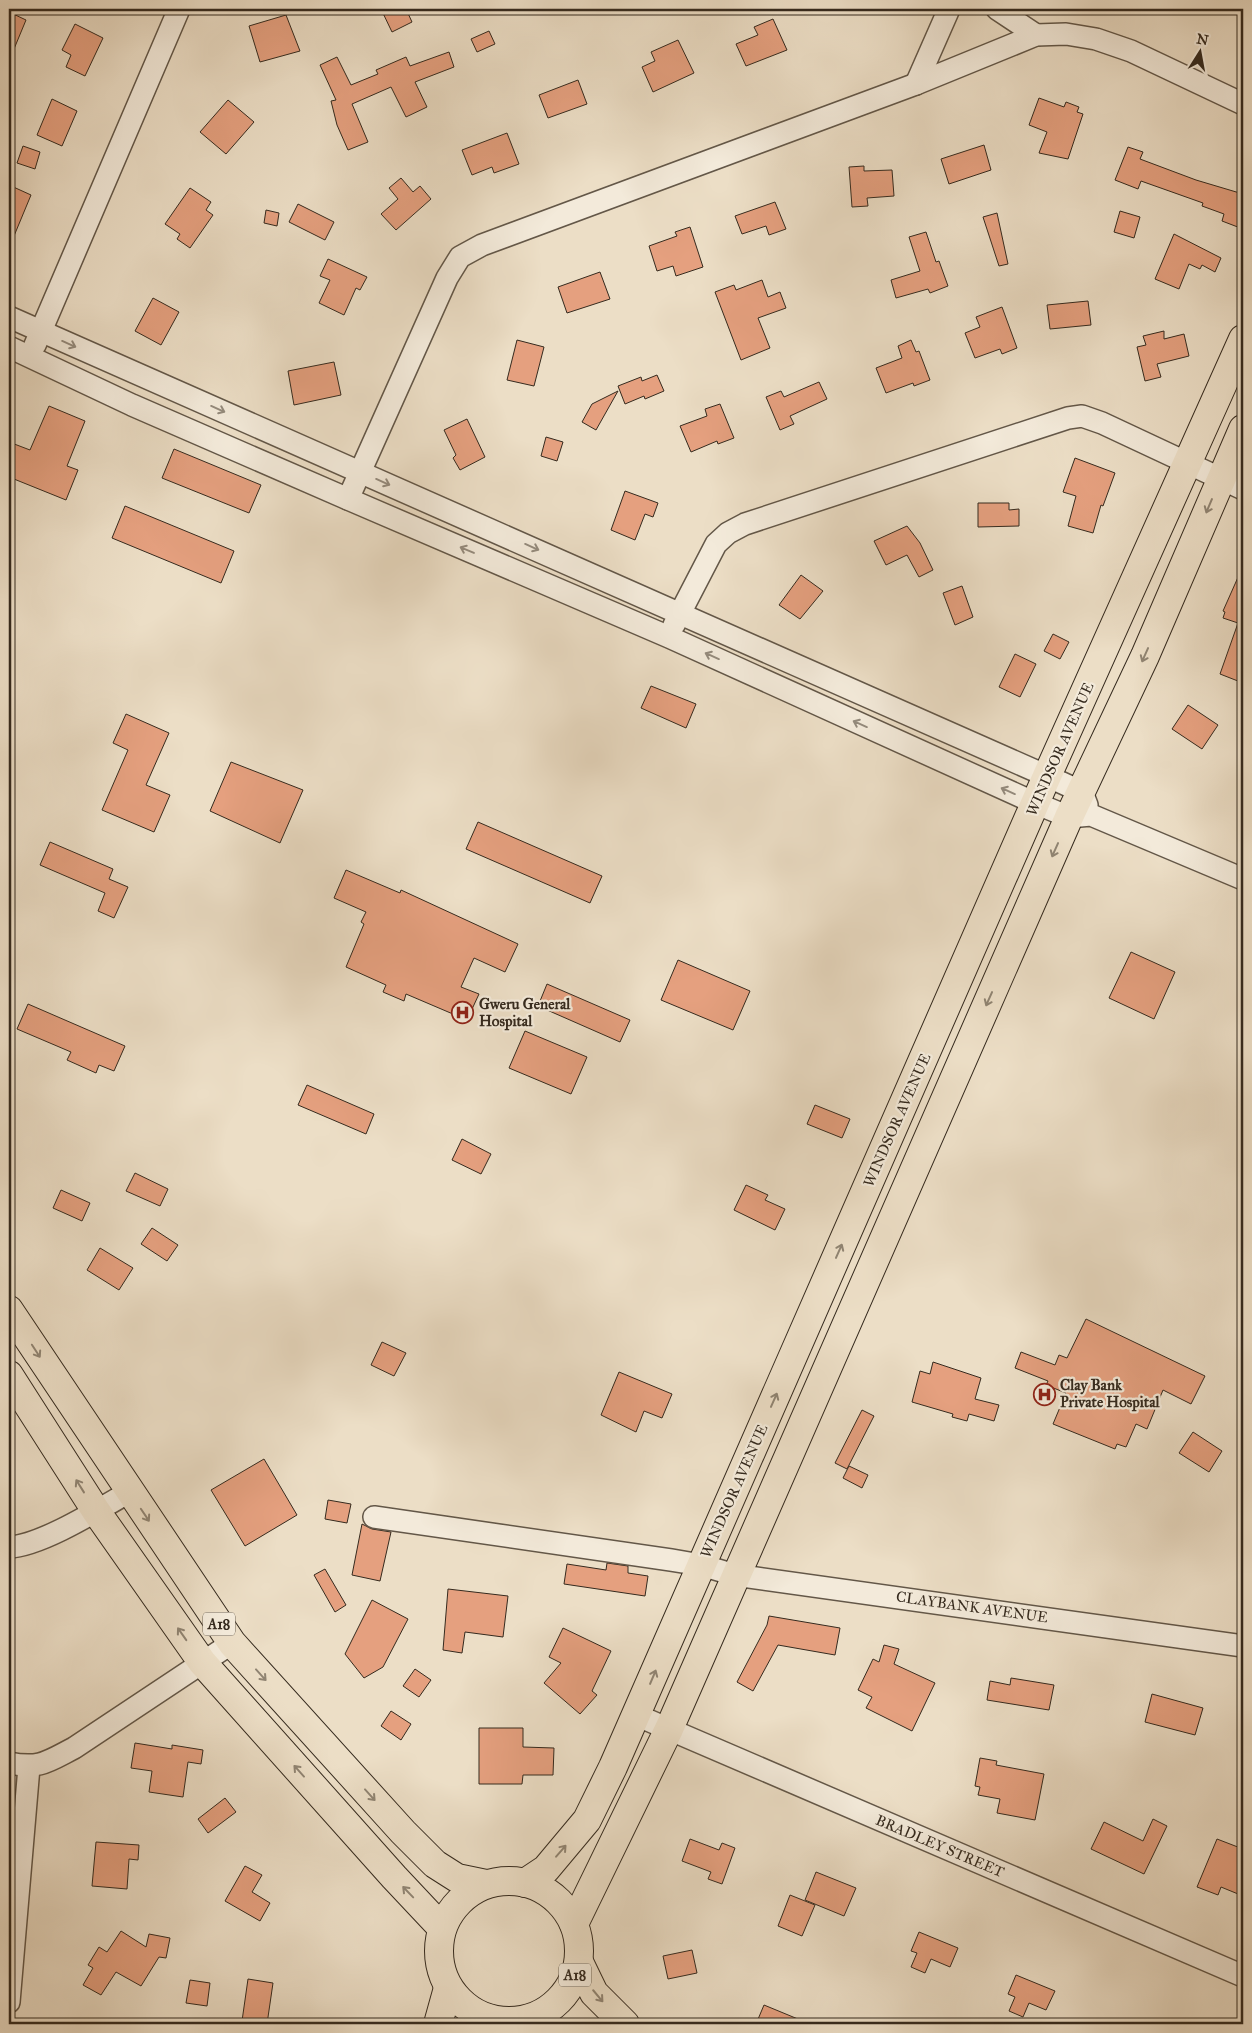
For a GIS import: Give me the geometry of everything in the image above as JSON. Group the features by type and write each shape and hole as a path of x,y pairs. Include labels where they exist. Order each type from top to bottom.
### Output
{"main road":[{"name":"WINDSOR AVENUE","path":"525,1883 546,1869 587,1820 636,1715 1035,803 1243,339"},
{"path":"574,1924 669,1729 735,1575 1081,808 1145,656 1232,484 1243,429"},
{"name":"A18","path":"9,1310 129,1492 232,1642 403,1832 435,1864 457,1878 486,1884 512,1880 525,1883 538,1887 560,1902 574,1924 579,1942 579,1962 571,1986 554,2006 537,2021 500,2023 470,2011 448,1988 438,1959 441,1927 459,1900 486,1884"},
{"name":"A18","path":"9,1375 96,1511 202,1662 441,1927"},
{"path":"38,1422 68,1400"},
{"name":"A18","path":"579,1962 594,1993 625,2024"},
{"path":"438,2024 448,1988"}],"street":[{"path":"916,84 949,9"},
{"path":"997,9 1036,35"},
{"path":"30,356 162,51 173,10"},
{"path":"348,500 446,278 460,257 482,244 916,84 1036,35 1066,34 1096,39 1131,51 1243,104"},
{"path":"9,317 1047,776 1081,808"},
{"path":"9,347 132,405 348,500 670,637 1035,803 1081,808 1243,879"},
{"path":"670,637 680,613 716,544 728,533 745,524 1068,418 1082,416 1102,423 1232,484"},
{"path":"9,1547 38,1540 129,1492"},
{"name":"CLAYBANK AVENUE","path":"374,1517 701,1565 735,1575 1243,1646"},
{"path":"9,2002 19,1765 48,1762 74,1748 232,1642"},
{"name":"BRADLEY STREET","path":"636,1715 1243,1976"}],"building":[{"path":"381,9 406,9 412,22 392,32"},
{"path":"9,12 26,20 9,61"},
{"path":"286,15 300,51 260,62 249,26"},
{"path":"773,19 787,50 746,66 736,44 758,35 754,27"},
{"path":"75,24 103,38 85,76 66,67 71,55 62,50"},
{"path":"489,31 495,44 477,52 471,39"},
{"path":"678,40 694,73 653,92 642,67 655,61 651,52"},
{"path":"449,52 454,67 415,82 427,107 406,117 391,87 352,104 368,142 348,150 337,125 331,101 336,100 320,65 337,57 351,85 378,74 376,70 406,57 410,66"},
{"path":"578,80 587,104 548,118 539,95"},
{"path":"1039,98 1064,107 1066,102 1079,107 1077,112 1083,114 1068,159 1039,153 1047,132 1029,125"},
{"path":"52,99 77,111 62,146 37,135"},
{"path":"228,100 254,122 226,154 200,132"},
{"path":"507,133 519,164 494,173 492,167 472,175 462,150"},
{"path":"984,145 991,170 949,184 941,159"},
{"path":"23,146 40,152 35,169 17,163"},
{"path":"1128,147 1143,152 1140,159 1196,180 1243,194 1243,229 1222,221 1224,214 1202,206 1203,203 1141,181 1138,189 1115,180"},
{"path":"864,166 864,171 892,170 894,196 867,198 868,206 852,207 849,167"},
{"path":"401,178 413,192 420,186 431,199 396,230 381,214 398,199 389,188"},
{"path":"9,185 31,195 9,248"},
{"path":"190,188 211,202 206,210 213,215 190,248 177,239 180,234 165,224"},
{"path":"775,202 786,229 769,235 766,226 742,234 735,216"},
{"path":"298,204 334,222 325,240 289,222"},
{"path":"266,210 279,213 277,226 264,223"},
{"path":"1120,211 1140,217 1134,238 1114,232"},
{"path":"997,213 1008,264 999,266 983,217"},
{"path":"690,227 703,267 676,276 673,266 657,271 649,246 677,236 675,232"},
{"path":"926,232 936,262 939,261 948,286 930,293 928,289 896,298 891,280 920,271 909,237"},
{"path":"1174,234 1221,258 1215,272 1202,265 1200,269 1189,264 1179,289 1155,279"},
{"path":"328,259 367,277 360,290 356,288 344,315 319,303 330,280 320,276"},
{"path":"600,272 610,299 567,313 558,287"},
{"path":"762,280 768,297 780,292 786,308 758,318 770,348 741,360 715,292 734,285 736,290"},
{"path":"153,298 179,312 161,345 135,331"},
{"path":"1088,301 1091,325 1050,329 1047,305"},
{"path":"1002,307 1017,348 1002,354 1000,349 975,358 965,333 980,327 976,317"},
{"path":"1164,331 1164,339 1184,334 1189,356 1157,364 1161,377 1145,381 1137,347 1146,345 1143,336"},
{"path":"517,340 544,347 534,386 507,380"},
{"path":"911,340 916,352 919,351 930,380 914,386 913,383 886,393 876,368 902,358 898,346"},
{"path":"334,362 341,395 294,405 288,371"},
{"path":"657,375 664,391 645,399 644,396 625,404 618,386 641,377 642,381"},
{"path":"819,382 827,399 790,416 794,424 780,430 766,397 781,391 784,397"},
{"path":"618,391 596,430 582,422 592,404"},
{"path":"720,404 734,438 718,444 717,441 691,452 680,426 707,416 705,409"},
{"path":"49,406 85,421 67,466 78,470 66,500 9,477 9,442 30,450"},
{"path":"467,419 485,457 460,470 453,458 456,455 444,430"},
{"path":"546,437 563,442 557,461 541,456"},
{"path":"174,449 261,485 249,513 162,478"},
{"path":"1075,458 1115,473 1103,506 1101,505 1093,533 1068,526 1076,496 1063,492"},
{"path":"625,491 658,503 653,517 645,514 635,540 611,530"},
{"path":"978,503 1009,503 1009,510 1019,509 1019,526 978,527"},
{"path":"125,506 234,551 221,583 112,538"},
{"path":"907,526 920,543 933,570 919,577 907,555 886,565 874,541"},
{"path":"1243,566 1243,683 1220,674 1238,623 1223,618 1225,612 1223,611"},
{"path":"801,575 823,591 800,619 779,605"},
{"path":"962,586 973,617 955,625 943,593"},
{"path":"1053,634 1069,642 1060,659 1044,651"},
{"path":"1015,654 1036,664 1020,697 999,687"},
{"path":"651,686 696,704 686,728 641,708"},
{"path":"1188,705 1218,725 1202,749 1172,729"},
{"path":"126,714 169,733 146,785 170,795 154,832 102,810 128,750 113,743"},
{"path":"231,762 303,790 280,843 210,811"},
{"path":"478,822 602,876 590,903 466,849"},
{"path":"50,842 113,869 109,879 128,887 114,918 98,911 105,893 40,865"},
{"path":"346,870 400,893 401,890 518,944 505,972 474,958 461,987 479,994 467,1020 406,994 404,1001 383,992 386,985 346,967 364,924 361,922 366,912 334,898"},
{"path":"1131,952 1175,972 1154,1019 1109,998"},
{"path":"678,960 750,991 733,1030 661,1000"},
{"path":"547,984 630,1020 620,1042 538,1006"},
{"path":"28,1004 125,1046 114,1071 99,1065 96,1073 67,1060 71,1052 17,1029"},
{"path":"525,1031 587,1057 571,1094 509,1068"},
{"path":"307,1085 374,1114 366,1134 298,1105"},
{"path":"815,1105 850,1119 842,1138 807,1124"},
{"path":"462,1139 491,1154 481,1174 452,1160"},
{"path":"135,1173 168,1189 160,1206 126,1191"},
{"path":"746,1185 768,1195 765,1200 785,1209 775,1230 734,1210"},
{"path":"61,1190 90,1203 82,1221 53,1208"},
{"path":"152,1228 178,1245 167,1261 141,1244"},
{"path":"100,1248 133,1268 119,1290 87,1270"},
{"path":"1086,1319 1205,1376 1191,1404 1163,1390 1147,1429 1136,1424 1126,1447 1117,1444 1115,1449 1053,1424 1066,1393 1046,1385 1048,1381 1015,1368 1021,1352 1055,1365 1059,1355 1067,1358"},
{"path":"382,1342 406,1353 394,1376 371,1365"},
{"path":"933,1362 981,1378 975,1399 999,1405 994,1421 969,1414 967,1421 952,1417 953,1414 912,1402 920,1371 930,1374"},
{"path":"619,1372 672,1394 662,1418 644,1411 636,1432 601,1415"},
{"path":"862,1410 874,1416 847,1469 835,1463"},
{"path":"1193,1432 1222,1451 1209,1472 1179,1453"},
{"path":"264,1459 297,1515 245,1546 211,1490"},
{"path":"849,1466 868,1475 862,1488 843,1478"},
{"path":"328,1500 351,1504 347,1523 325,1519"},
{"path":"362,1524 372,1529 391,1532 380,1581 352,1575"},
{"path":"607,1563 628,1566 628,1573 648,1576 645,1596 564,1584 567,1564 606,1570"},
{"path":"325,1569 346,1605 335,1612 314,1575"},
{"path":"448,1589 508,1596 503,1637 465,1632 462,1653 443,1650"},
{"path":"372,1600 408,1619 383,1667 364,1678 345,1654"},
{"path":"769,1616 840,1628 835,1655 778,1645 753,1691 737,1682 767,1625"},
{"path":"563,1628 611,1651 592,1691 597,1695 580,1714 544,1683 561,1663 549,1657"},
{"path":"884,1645 899,1649 894,1664 935,1683 912,1731 866,1708 872,1697 858,1690 873,1659 879,1662"},
{"path":"415,1669 431,1680 419,1697 403,1686"},
{"path":"1011,1678 1054,1685 1049,1710 987,1700 990,1681 1010,1685"},
{"path":"1152,1694 1203,1708 1195,1735 1145,1722"},
{"path":"391,1711 411,1724 401,1740 381,1726"},
{"path":"479,1728 523,1728 523,1747 554,1748 553,1775 523,1775 522,1784 479,1784"},
{"path":"135,1743 172,1749 172,1745 203,1750 201,1764 188,1762 183,1797 149,1792 152,1771 131,1768"},
{"path":"980,1758 997,1761 996,1765 1044,1774 1035,1820 997,1813 1000,1799 978,1795 980,1787 975,1786"},
{"path":"225,1798 236,1812 208,1833 198,1819"},
{"path":"1153,1819 1167,1826 1144,1874 1091,1849 1104,1822 1143,1841"},
{"path":"690,1839 719,1850 722,1843 735,1848 722,1884 708,1879 711,1872 682,1861"},
{"path":"1217,1839 1243,1849 1243,1896 1221,1887 1218,1895 1197,1887"},
{"path":"96,1842 139,1845 138,1860 129,1859 127,1889 92,1886"},
{"path":"245,1866 262,1875 252,1892 270,1903 260,1921 225,1901"},
{"path":"816,1872 856,1888 844,1916 805,1900"},
{"path":"790,1895 815,1905 802,1936 778,1926"},
{"path":"121,1931 146,1947 149,1934 170,1938 166,1958 159,1957 141,1986 116,1972 101,1995 83,1985 93,1968 88,1965 99,1947 107,1952"},
{"path":"919,1932 958,1948 950,1967 931,1959 925,1973 911,1967 917,1953 911,1951"},
{"path":"692,1950 697,1973 668,1979 663,1956"},
{"path":"1016,1975 1055,1991 1046,2010 1029,2003 1023,2017 1009,2011 1015,1997 1008,1994"},
{"path":"248,1979 273,1983 267,2024 242,2021"},
{"path":"190,1980 210,1983 207,2006 186,2003"},
{"path":"764,2005 810,2024 756,2024"}],"place":[{"name":"Gweru General Hospital","path":"463,1013"},
{"name":"Clay Bank Private Hospital","path":"1044,1394"}]}
